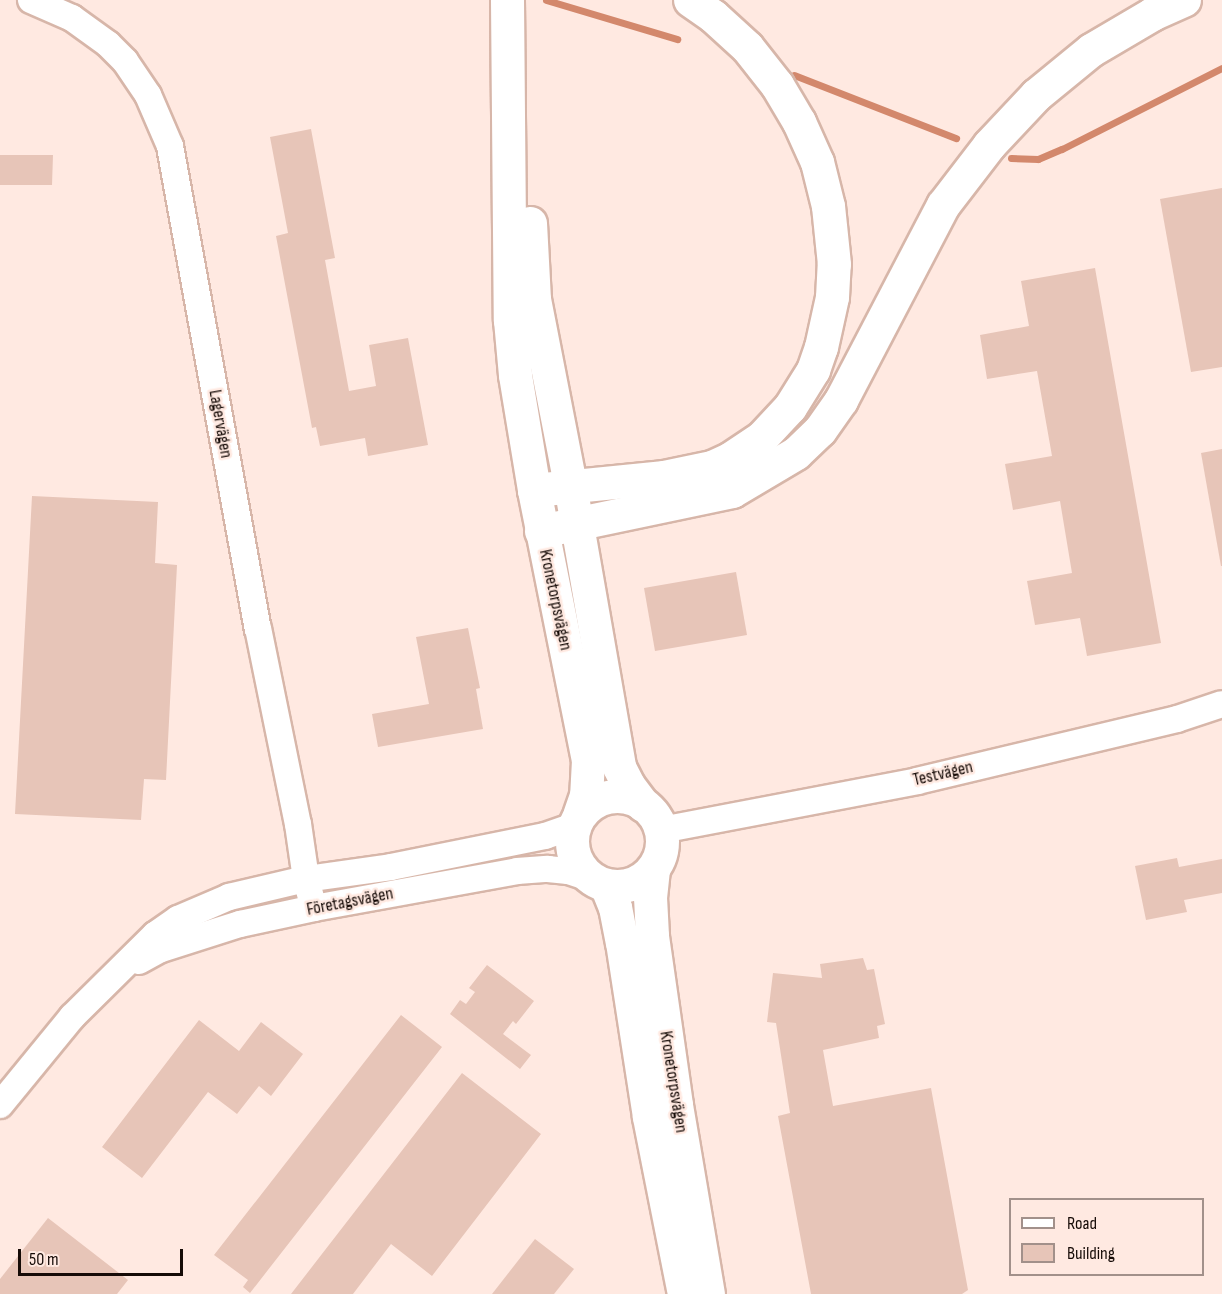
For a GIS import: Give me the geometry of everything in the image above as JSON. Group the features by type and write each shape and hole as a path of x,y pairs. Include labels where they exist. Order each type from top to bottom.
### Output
{"main road":[{"path":"507,0 514,68"},
{"path":"514,68 521,0"},
{"path":"534,490 691,473 712,467 748,448 776,424 802,390 813,370 825,331 834,264 823,182 809,143 777,85 747,47 713,16 690,0"},
{"path":"541,531 575,526 732,491 796,453 820,430 841,400 943,205 989,145 1036,95 1091,50 1152,14 1184,0"},
{"name":"Kronetorpsvägen","path":"514,68 534,299 570,485 575,526 619,766 628,785 652,818"},
{"name":"Kronetorpsvägen","path":"514,68 510,320 515,375 541,531 588,760 586,795 577,821"},
{"path":"609,796 627,797 652,818 659,857 653,868 632,884 598,882 578,864 572,846 577,821 592,803 609,796"},
{"name":"Kronetorpsvägen","path":"653,868 650,897 652,936 676,1105 708,1294"},
{"name":"Kronetorpsvägen","path":"598,882 615,907 649,1118 684,1294"}],"street":[{"name":"Lagervägen","path":"31,0 72,18 108,44 125,61 148,94 170,146 306,879 314,908"},
{"name":"Testvägen","path":"652,818 917,781 1177,719 1222,704"},
{"name":"Företagsvägen","path":"0,1105 72,1017 155,935 178,919 229,897 306,879 391,867 545,836 577,821"},
{"name":"Företagsvägen","path":"118,972 172,946 240,924 314,908 517,871 548,869 568,871 598,882"}],"building":[{"path":"311,129 335,258 325,260 349,391 376,386 369,345 408,338 428,445 368,456 365,438 320,446 316,427 312,428 276,236 288,233 270,137"},
{"path":"0,155 53,155 52,185 0,185"},
{"path":"1222,188 1222,367 1191,372 1160,199"},
{"path":"1095,268 1161,643 1087,656 1080,618 1035,625 1027,581 1072,573 1060,501 1013,510 1005,464 1052,456 1037,371 987,379 980,335 1029,326 1021,281"},
{"path":"1222,449 1222,566 1221,566 1201,453"},
{"path":"32,496 158,502 155,563 177,565 166,780 144,779 141,820 15,814"},
{"path":"736,572 747,635 655,651 644,588"},
{"path":"468,628 480,688 476,689 483,729 378,747 372,714 429,704 416,637"},
{"path":"1177,858 1179,867 1222,859 1222,893 1184,900 1187,912 1146,920 1135,866"},
{"path":"863,958 867,970 874,969 885,1024 877,1026 879,1038 823,1050 833,1106 931,1088 968,1290 962,1294 811,1294 778,1116 790,1113 776,1023 767,1022 773,973 822,978 820,964"},
{"path":"487,965 534,1001 516,1024 513,1021 503,1034 531,1055 520,1069 450,1014 460,1000 466,1004 475,992 469,988"},
{"path":"401,1015 442,1047 250,1293 243,1287 248,1280 214,1255"},
{"path":"199,1020 239,1051 261,1022 303,1054 271,1096 259,1086 237,1114 208,1092 142,1178 102,1147"},
{"path":"462,1073 541,1134 432,1276 391,1244 353,1294 291,1294"},
{"path":"48,1218 128,1280 117,1294 0,1294 0,1279"},
{"path":"535,1239 574,1269 554,1294 492,1294"}],"waterway":[{"path":"546,0 677,39"},
{"path":"1011,158 1038,159 1062,149 1222,68"},
{"path":"794,75 956,138"}]}
